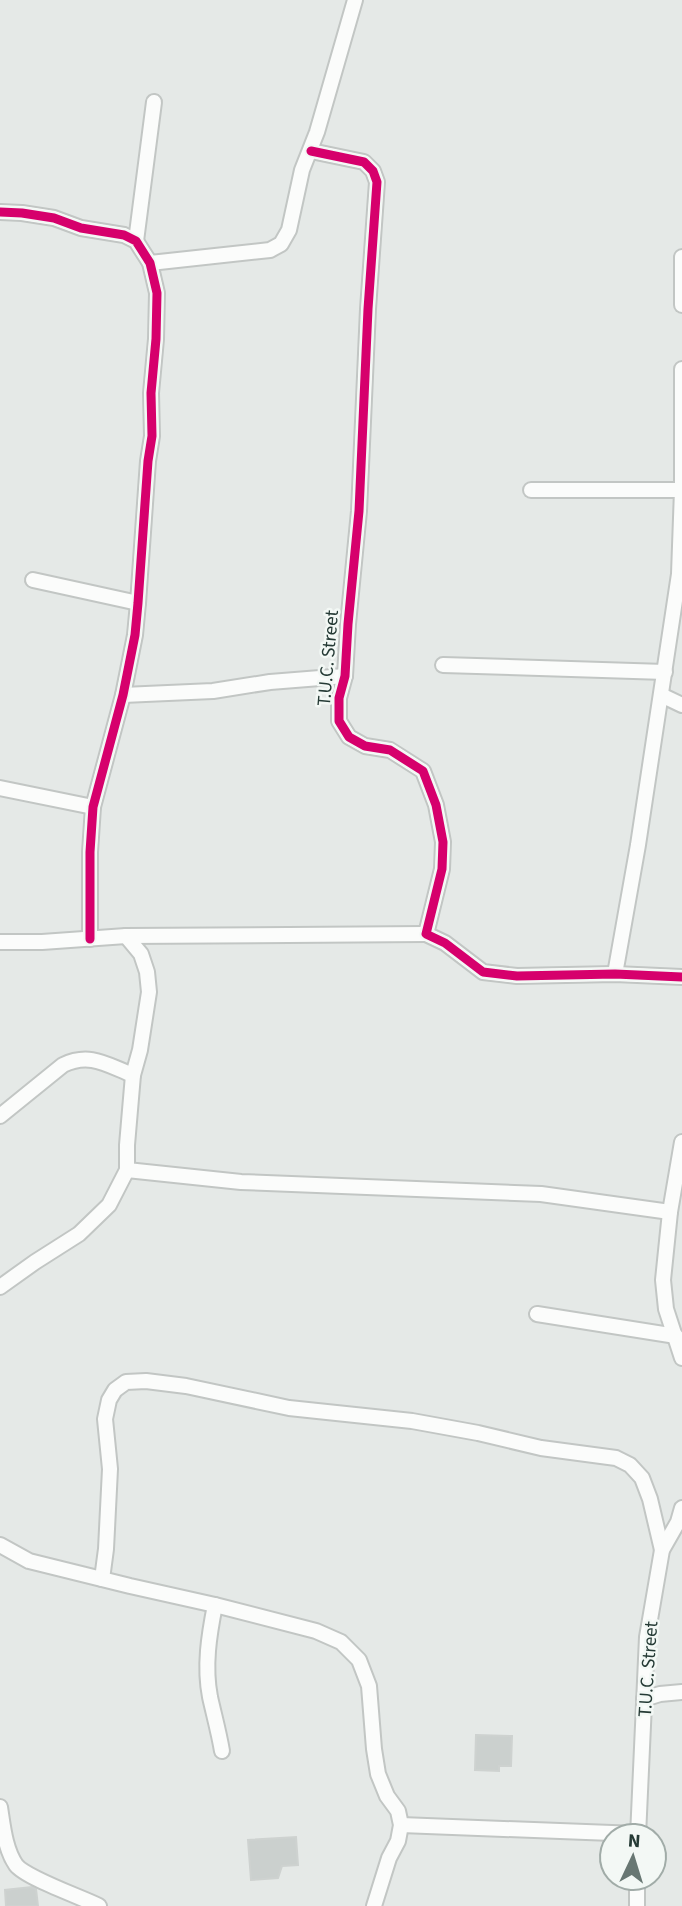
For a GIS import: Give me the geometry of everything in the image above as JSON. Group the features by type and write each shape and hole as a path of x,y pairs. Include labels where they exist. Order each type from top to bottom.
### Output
{"street":[{"path":"150,263 270,250 281,244 289,230 302,170 311,151 355,0"},
{"path":"136,241 154,102"},
{"name":"T.U.C. Street","path":"311,151 364,162 373,171 377,182 359,511 345,676 339,698 339,721 349,737 365,746 390,750 423,771 436,805 443,842 442,869 426,934"},
{"path":"0,212 54,218 80,228 124,235 136,241 150,263 157,292 151,393 152,436 135,635 123,695 93,807 90,939"},
{"path":"682,257 682,305"},
{"path":"615,974 638,845 679,575 682,369"},
{"path":"531,490 682,490"},
{"path":"33,580 138,603"},
{"path":"443,665 665,672"},
{"path":"123,695 213,691 270,682 345,676"},
{"path":"662,695 682,705"},
{"path":"0,788 93,807"},
{"path":"0,942 126,936 426,934 445,943 483,972 517,976 615,974 682,977"},
{"path":"0,1287 79,1234 109,1205 127,1170 133,1075 140,1050 149,992 147,972 141,954 126,936"},
{"path":"0,1116 63,1065 74,1060 89,1058 133,1075"},
{"path":"682,1142 670,1212 663,1280 666,1309 682,1358"},
{"path":"127,1170 241,1182 541,1194 670,1212"},
{"path":"666,1309 682,1311"},
{"path":"537,1314 676,1336"},
{"path":"102,1579 109,1480 106,1419 109,1400 115,1390 126,1382 146,1381 186,1386 278,1407 412,1421 541,1448 616,1458 630,1465 642,1478 662,1550"},
{"name":"T.U.C. Street","path":"639,1822 647,1637 662,1550 678,1522 682,1508"},
{"path":"0,1545 29,1561 316,1631 341,1642 359,1660 369,1686 378,1774 387,1796 398,1811 401,1825 398,1841 388,1858 374,1906"},
{"path":"215,1605 208,1638 208,1670 210,1696 222,1751"},
{"path":"645,1699 660,1694 682,1692"},
{"path":"0,1808 9,1851 18,1867 36,1878 99,1906"},
{"path":"401,1825 598,1833"}],"building":[{"path":"476,1735 512,1736 511,1766 499,1766 499,1771 475,1770"},
{"path":"296,1837 298,1865 282,1866 278,1878 251,1880 248,1840"},
{"path":"32,1887 36,1889 38,1906 6,1906 5,1890"}],"cycle path":[{"path":"311,151 364,162 373,171 377,182 359,511 345,676 339,698 339,721 349,737 365,746 390,750 423,771 436,805 443,842 442,869 426,934 445,943 483,972 517,976 615,974 682,977"},
{"path":"0,212 54,218 81,228 124,235 136,241 150,263 157,293 151,393 152,436 135,635 123,695 93,807 90,939"}]}
